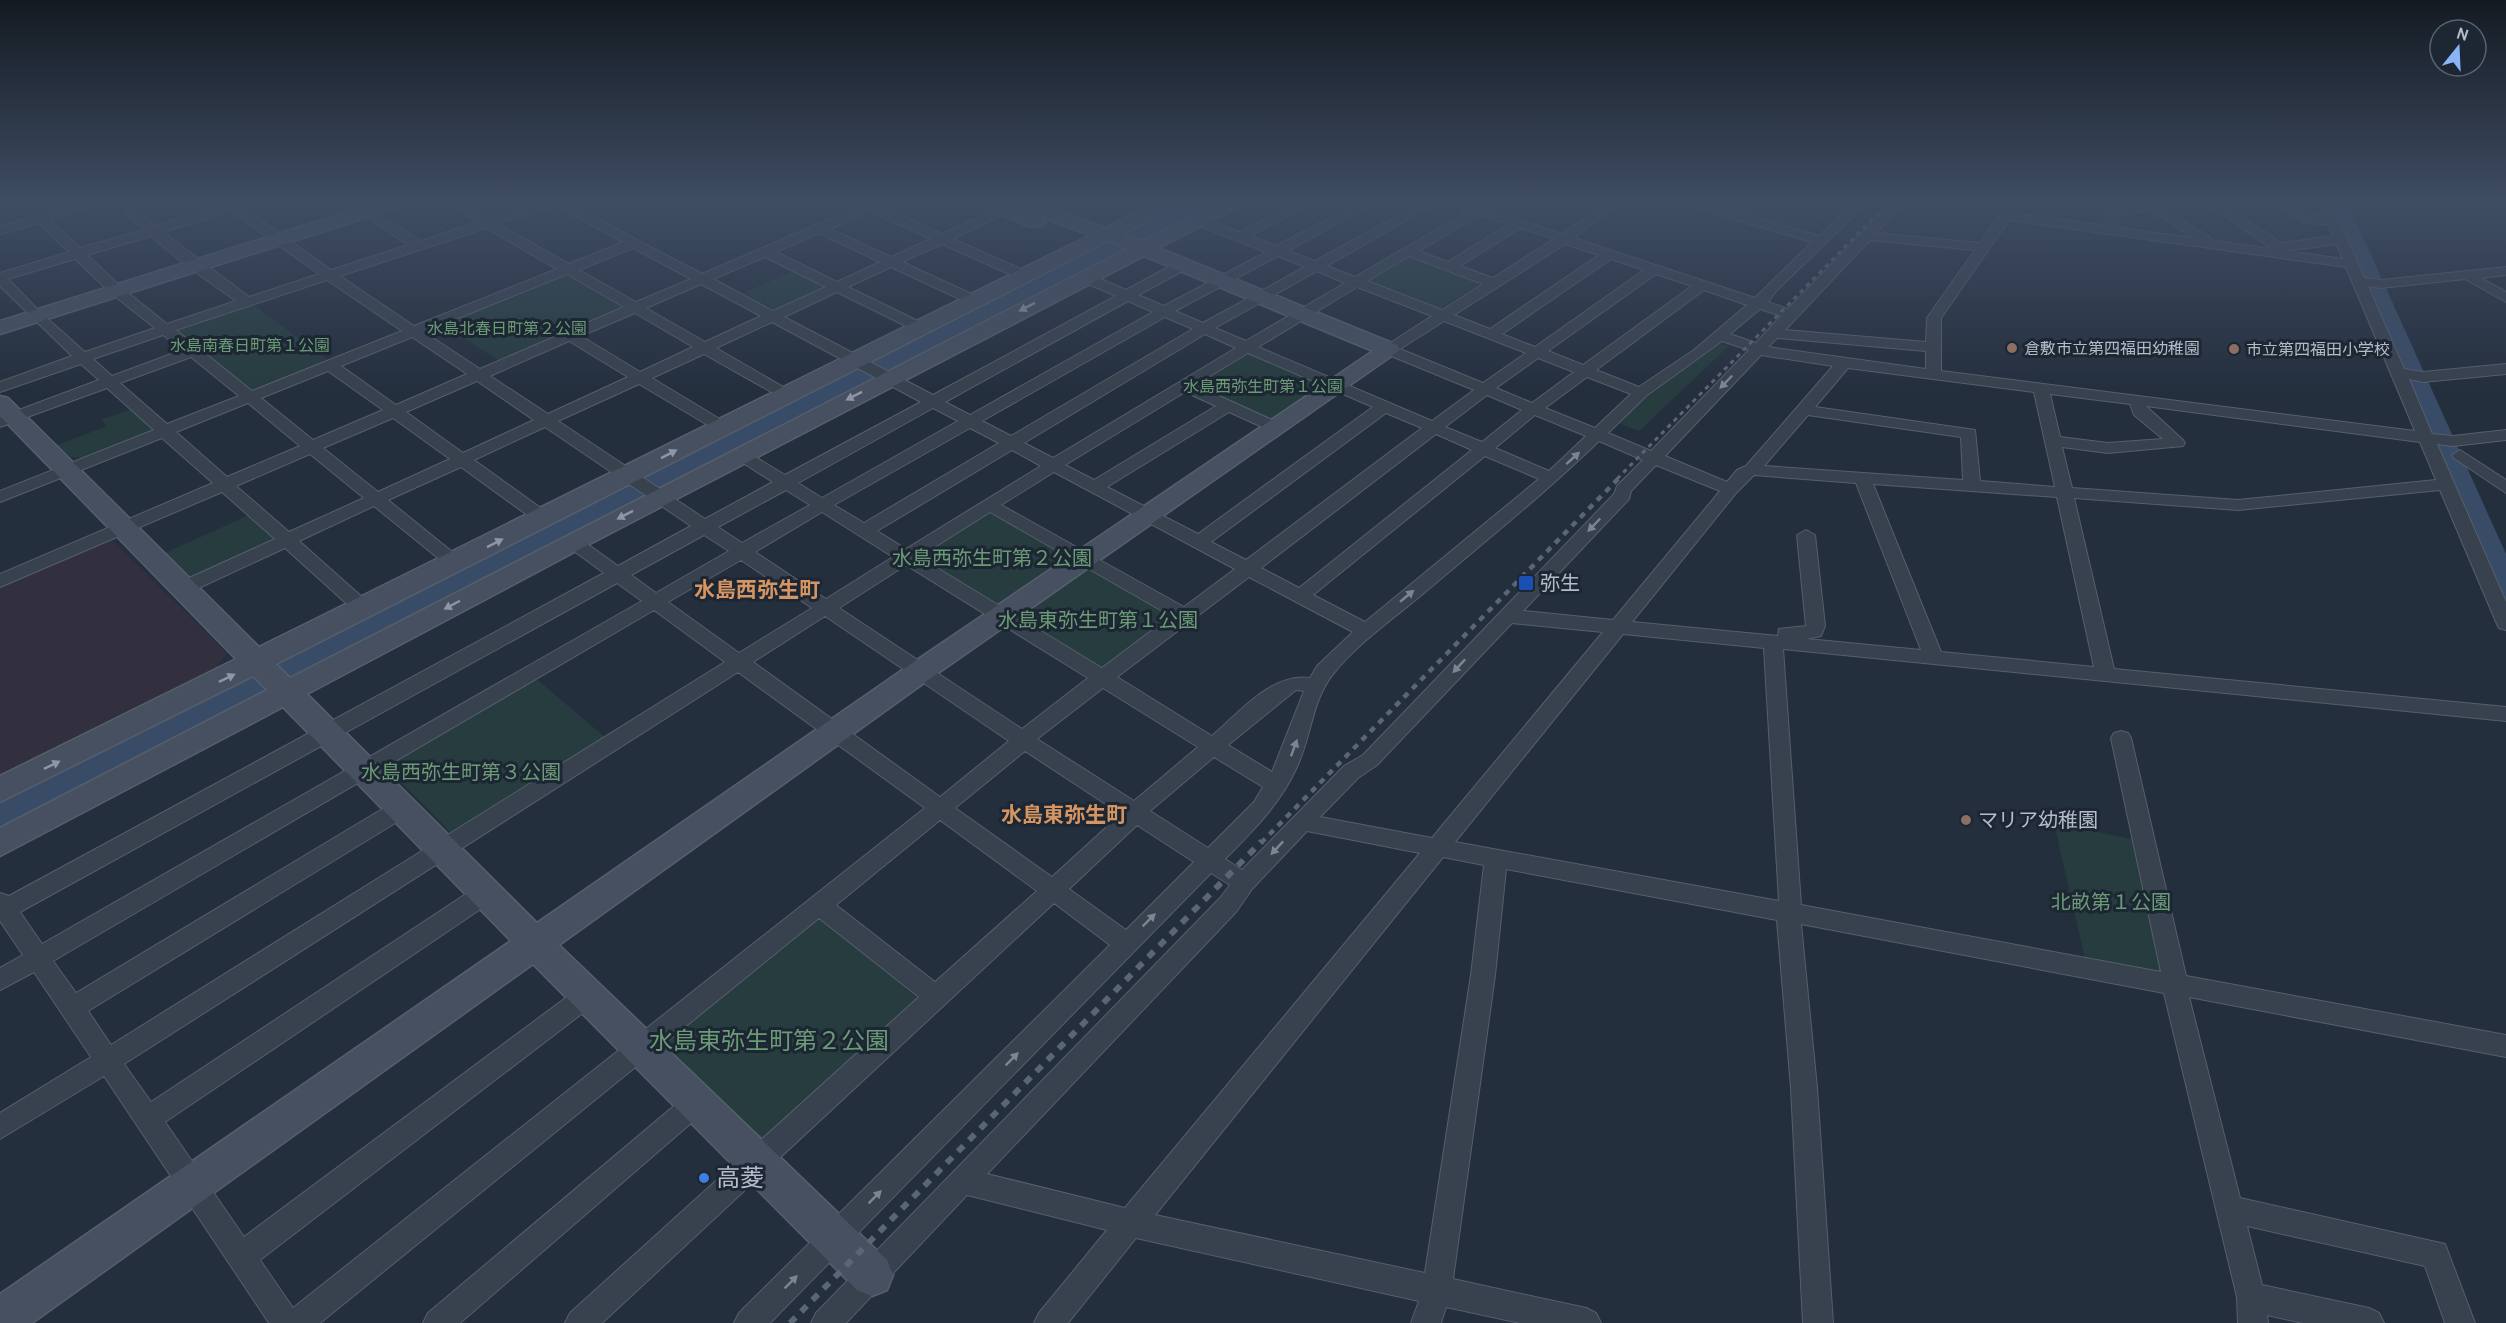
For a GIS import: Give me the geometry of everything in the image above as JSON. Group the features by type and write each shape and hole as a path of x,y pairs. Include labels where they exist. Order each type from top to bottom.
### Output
{"street":[{"path":"37,266 0,277 36,316 364,609"},
{"path":"92,266 117,291 455,563"},
{"path":"0,328 195,266"},
{"path":"198,266 248,302"},
{"path":"316,266 1023,740 1244,884"},
{"path":"0,387 165,329 358,266"},
{"path":"561,266 787,395"},
{"path":"0,497 575,266"},
{"path":"677,266 1366,631"},
{"path":"3,575 124,528 729,266"},
{"path":"793,266 919,327"},
{"path":"183,588 880,266"},
{"path":"900,266 973,300"},
{"path":"1003,266 1023,275"},
{"path":"0,843 271,677 364,609 543,518 741,455 873,368 919,327 1023,275 1048,266"},
{"path":"0,790 271,677 573,542 722,427 787,395 873,368 1084,277 1094,266"},
{"path":"286,1323 2,908 618,575 1181,266"},
{"path":"1184,266 1730,489"},
{"path":"0,980 822,505 1165,311 1250,266"},
{"path":"1313,266 1641,393"},
{"path":"0,1127 108,1061 825,606 1246,346 1382,266"},
{"path":"1446,266 1494,283"},
{"path":"0,1320 536,944 921,670 1336,384 1521,266"},
{"path":"1491,335 1592,266"},
{"path":"1646,266 1791,315"},
{"path":"749,1323 1262,807 1287,766 1315,686 1324,671 1366,631 1551,478 1641,393 1722,336 1769,294 1770,289 1795,266"},
{"path":"826,1323 1228,905 1244,884 1302,822 1351,772 1370,760 1508,616 1623,495 1623,490 1837,266"},
{"path":"1933,374 1934,318 1970,266"},
{"path":"2353,266 2367,282 2407,375 2446,484 2506,624"},
{"path":"864,531 1205,328 1316,267"},
{"path":"297,1323 1102,678 1485,389 1655,269"},
{"path":"2367,282 2506,271"},
{"path":"2467,275 2506,298"},
{"path":"1084,277 1551,478"},
{"path":"1300,596 1533,409 1703,285"},
{"path":"569,335 722,427"},
{"path":"1722,336 1765,341 1933,347"},
{"path":"1765,341 1774,354 2137,402 2448,440 2506,435"},
{"path":"4,414 110,382 193,351"},
{"path":"1049,1323 1730,489 1743,474 1752,470 1844,363"},
{"path":"330,365 543,518"},
{"path":"2407,375 2506,369"},
{"path":"1183,385 1275,427"},
{"path":"2041,389 2106,676"},
{"path":"2052,441 2108,448 2177,443 2140,412 2137,402"},
{"path":"1095,487 1229,405"},
{"path":"1198,542 1385,406"},
{"path":"1805,410 1969,433 1972,487"},
{"path":"4,414 124,528 640,1048 872,1275"},
{"path":"741,455 1276,786"},
{"path":"2460,455 2506,488"},
{"path":"1752,470 2238,506 2446,484"},
{"path":"1863,479 1934,658"},
{"path":"989,505 1185,616"},
{"path":"1806,535 1816,626 1814,632 1808,634 1778,634 1776,643 1791,898 1788,912 1803,1088 1818,1323"},
{"path":"573,542 1126,944"},
{"path":"1508,616 2506,714"},
{"path":"580,1323 1135,813 1283,687 1295,683 1315,686"},
{"path":"2121,738 2175,984 2252,1310 2369,1323"},
{"path":"72,1008 402,808"},
{"path":"1302,822 2336,1012 2506,1046"},
{"path":"1426,1323 1437,1290 1483,975 1496,858"},
{"path":"147,1119 486,893"},
{"path":"818,904 936,997"},
{"path":"241,1257 588,995"},
{"path":"438,1323 696,1103"},
{"path":"963,1181 1131,1223 1586,1323"},
{"path":"2229,1209 2436,1254 2460,1323"}],"shaded area":[{"path":"109,537 227,653 217,667 0,776 0,584"}],"green space":[{"path":"1389,266 1440,266 1482,282 1436,311 1362,281"},
{"path":"796,270 829,286 775,310 743,293"},
{"name":"水島北春日町第２公園","path":"568,273 628,307 501,362 442,324"},
{"name":"水島南春日町第１公園","path":"251,303 328,360 251,390 175,328"},
{"path":"1720,344 1729,346 1639,431 1618,423 1645,398"},
{"name":"水島西弥生町第１公園","path":"1249,350 1323,385 1271,421 1192,384"},
{"path":"131,409 154,430 84,458 70,457 57,445 107,426 101,420"},
{"name":"水島西弥生町第２公園","path":"989,511 1069,557 996,606 917,556"},
{"path":"249,515 278,541 193,580 165,553"},
{"name":"水島東弥生町第１公園","path":"1087,567 1174,614 1100,671 1015,618"},
{"name":"水島西弥生町第３公園","path":"534,677 606,738 451,833 382,763"},
{"name":"北畝第１公園","path":"2054,823 2136,840 2166,971 2156,976 2086,963"},
{"name":"水島東弥生町第２公園","path":"820,912 918,999 760,1140 662,1040"}],"waterway":[{"path":"0,810 1071,266"},
{"path":"665,479 1083,266"},
{"path":"2363,266 2506,593"},
{"path":"280,676 668,478"},
{"path":"0,818 268,682"}],"railway":[{"path":"1617,479 1826,266"},
{"path":"1261,843 1619,478"},
{"path":"790,1323 1262,841"}],"place":[{"name":"倉敷市立第四福田幼稚園","path":"2012,348"},
{"name":"市立第四福田小学校","path":"2234,349"},
{"name":"弥生","path":"1526,583"},
{"name":"マリア幼稚園","path":"1966,820"},
{"name":"高菱","path":"704,1178"}],"district":[{"name":"水島西弥生町","path":"757,590"},
{"name":"水島東弥生町","path":"1064,815"}]}
